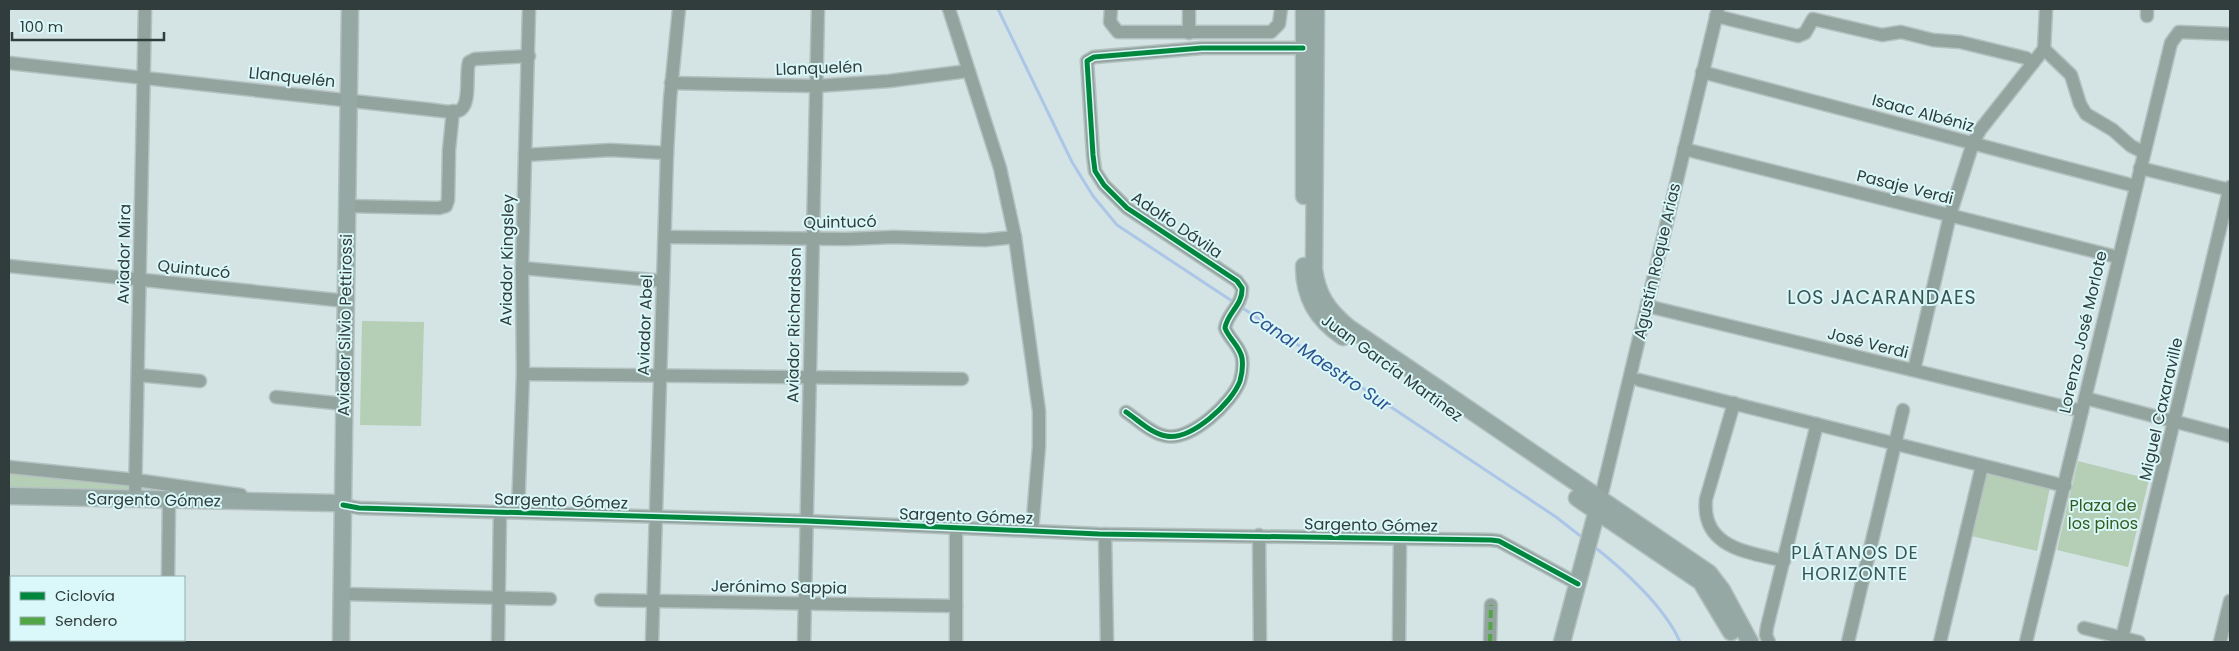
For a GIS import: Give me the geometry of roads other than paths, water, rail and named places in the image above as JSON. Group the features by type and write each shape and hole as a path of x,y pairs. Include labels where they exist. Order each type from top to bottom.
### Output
{"main road":[{"name":"Aviador Silvio Pettirossi","path":"341,642 350,9"},
{"name":"Juan García Martínez","path":"1304,9 1304,272 1311,306 1323,321 1339,334 1598,507"},
{"name":"Juan García Martínez","path":"1316,9 1314,270 1317,288 1322,299 1327,307 1348,327 1598,507"},
{"name":"Sargento Gómez","path":"9,496 344,505"},
{"path":"1562,642 1598,507"},
{"path":"1598,507 1701,582 1737,642"},
{"path":"1598,507 1709,573 1722,590 1750,642"}],"street":[{"name":"Aviador Mira","path":"135,499 145,9"},
{"name":"Aviador Kingsley","path":"518,512 523,374 522,268 529,9"},
{"name":"Aviador Abel","path":"652,642 654,517 667,152 678,9"},
{"name":"Aviador Richardson","path":"804,642 808,377 818,9"},
{"path":"949,9 1000,168 1014,237 1039,410 1039,446 1032,531"},
{"path":"1111,9 1110,22 1115,30 1121,33 1267,32 1278,27 1281,20 1281,9"},
{"path":"1189,9 1189,33"},
{"path":"1914,370 1950,215 1973,143 1980,130 2044,49 2046,9"},
{"path":"1717,12 1798,36 1805,33 1814,14 1882,34 1901,32 1933,40 1960,42 2026,58 2033,63"},
{"name":"Agustín Roque Arias","path":"1598,507 1717,12"},
{"name":"Lorenzo José Morlote","path":"2026,642 2171,43 2179,32 2230,34"},
{"name":"Adolfo Dávila","path":"1126,412 1157,433 1167,437 1181,436 1192,431 1214,414 1233,392 1239,382 1242,371 1240,350 1225,328 1226,322 1237,306 1242,288 1237,281 1127,208 1104,185 1095,171 1092,155 1087,61 1094,57 1202,48 1303,48"},
{"path":"2044,49 2071,75 2080,104 2086,114 2113,130 2130,146 2144,152"},
{"path":"347,206 439,208 446,206 448,200 448,164 453,111 464,108 467,101 469,62 475,59 529,56"},
{"name":"Llanquelén","path":"9,64 453,111"},
{"name":"Llanquelén","path":"671,83 816,86 889,81 968,70"},
{"name":"Isaac Albéniz","path":"1702,72 2135,186"},
{"name":"Pasaje Verdi","path":"1684,149 2118,257"},
{"path":"525,155 602,150 667,152"},
{"path":"2140,168 2230,189"},
{"name":"Miguel Caxaraville","path":"2122,638 2230,189"},
{"name":"Quintucó","path":"665,237 812,239 893,237 985,240 1014,237"},
{"name":"Quintucó","path":"9,266 346,301"},
{"path":"522,268 663,281"},
{"name":"José Verdi","path":"1646,306 2082,411"},
{"path":"523,374 962,379"},
{"path":"138,375 200,381"},
{"path":"1639,380 2065,486"},
{"path":"276,397 344,404"},
{"path":"2086,398 2230,436"},
{"path":"1734,403 1706,499 1705,508 1710,524 1718,539 1730,547 1784,561"},
{"path":"1848,642 1903,410"},
{"path":"1769,642 1766,635 1767,627 1817,424"},
{"path":"1940,642 1982,466"},
{"path":"9,467 136,480 283,502"},
{"path":"168,576 170,500"},
{"name":"Sargento Gómez","path":"344,505 359,508 806,521 1105,534 1400,537 1499,541 1578,584"},
{"path":"498,642 500,512"},
{"path":"956,528 956,642"},
{"path":"1105,534 1108,642"},
{"path":"1259,535 1260,642"},
{"path":"1399,642 1400,537"},
{"path":"342,594 550,599"},
{"name":"Jerónimo Sappia","path":"601,600 956,606"},
{"path":"2220,642 2230,600"},
{"path":"1490,642 1491,605"},
{"path":"2084,628 2139,642"}],"waterway":[{"name":"Canal Maestro Sur","path":"998,9 1072,162 1093,196 1117,225 1235,303"},
{"name":"Canal Maestro Sur","path":"1241,307 1556,517 1583,538"},
{"name":"Canal Maestro Sur","path":"1592,545 1617,565 1654,602 1680,642"}],"district":[{"name":"LOS JACARANDAES","path":"1882,297"},
{"name":"PLÁTANOS DE HORIZONTE","path":"1855,562"}],"park label":[{"name":"Plaza de los pinos","path":"2103,514"}]}
